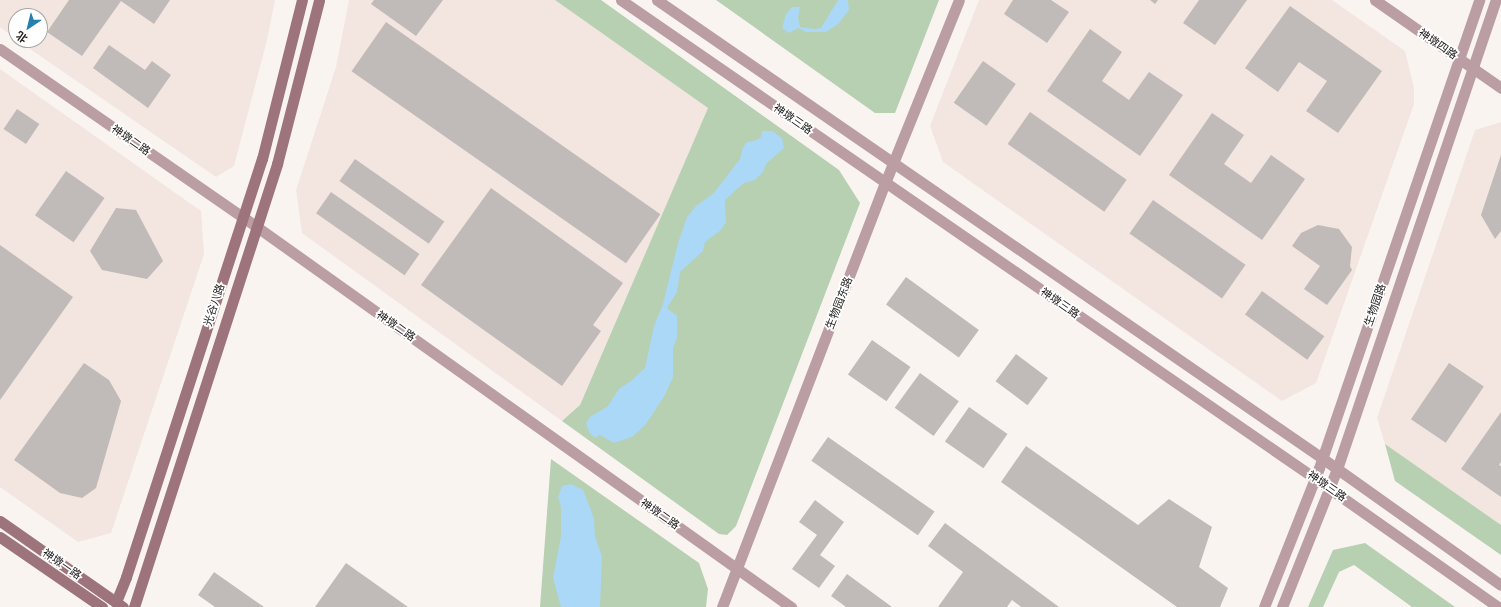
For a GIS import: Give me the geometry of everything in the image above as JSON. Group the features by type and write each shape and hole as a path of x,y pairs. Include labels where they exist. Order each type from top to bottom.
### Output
{"main road":[{"name":"光谷八路","path":"118,605 128,570 262,159 302,0"},
{"name":"光谷八路","path":"134,607 277,164 318,0"},
{"name":"神墩一路","path":"0,521 118,605"},
{"name":"神墩一路","path":"0,536 102,607"}],"street":[{"name":"神墩三路","path":"621,0 1329,488 1498,607"},
{"name":"神墩三路","path":"657,0 1322,458 1501,585"},
{"name":"生物园东路","path":"722,607 885,183 894,164 959,0"},
{"name":"神墩四路","path":"1375,0 1501,88"},
{"name":"生物园路","path":"1264,607 1322,458 1479,0"},
{"name":"生物园路","path":"1282,607 1337,469 1496,0"},
{"name":"神墩二路","path":"0,49 243,217 791,607"}],"shaded area":[{"path":"0,0 275,0 267,40 234,166 216,177 29,48 48,48 48,8 8,8 8,33 0,27"},
{"path":"349,0 555,0 708,108 580,405 562,421 302,233 296,190 336,67"},
{"path":"979,0 1332,0 1405,51 1414,88 1414,104 1316,383 1282,401 943,162 930,126"},
{"path":"0,69 201,211 204,254 111,533 78,542 0,487"},
{"path":"1501,122 1501,525 1385,444 1377,418 1475,130"}],"green space":[{"path":"555,0 601,0 839,170 860,203 736,526 727,535 719,534 562,421 580,405 708,108"},
{"path":"716,0 939,0 895,113 875,113"},
{"path":"1385,444 1501,525 1501,555 1395,481"},
{"path":"551,459 699,563 708,589 706,607 540,607"},
{"path":"1365,543 1455,607 1412,607 1354,565 1339,572 1323,607 1308,607 1333,550"}],"water":[{"path":"838,0 848,0 849,10 838,24 826,32 806,32 798,28 789,33 782,28 786,14 792,7 800,7 798,18 800,27 815,29 821,28"},
{"path":"762,131 772,131 782,138 784,148 766,164 763,172 755,180 744,183 725,200 726,222 721,230 705,242 703,251 680,272 677,292 667,308 677,316 677,338 673,348 673,377 665,395 646,424 632,437 614,443 600,435 595,438 589,432 586,423 591,416 607,407 619,389 631,381 645,368 654,326 663,304 678,243 687,217 697,205 713,194 740,159 743,147 747,142 757,140 761,137"},
{"path":"571,484 583,490 594,518 595,536 602,557 600,607 561,607 553,578 561,536 561,507 558,497 562,486"}],"building":[{"path":"69,0 170,0 154,24 121,1 82,56 48,33"},
{"path":"374,0 443,0 416,36 371,4"},
{"path":"1013,0 1051,0 1069,12 1047,43 1004,14"},
{"path":"1150,0 1158,0 1155,4"},
{"path":"1199,0 1247,0 1215,45 1183,23"},
{"path":"1290,6 1382,71 1338,133 1306,111 1327,81 1299,62 1278,92 1245,68"},
{"path":"386,22 660,214 626,263 352,71"},
{"path":"1090,29 1122,52 1102,81 1129,100 1149,72 1183,95 1140,156 1047,91"},
{"path":"109,45 145,70 152,61 171,75 148,108 93,68"},
{"path":"983,61 1016,84 987,126 954,103"},
{"path":"17,109 39,124 26,144 4,129"},
{"path":"1030,112 1127,180 1104,212 1008,144"},
{"path":"1212,113 1244,135 1224,164 1251,183 1271,155 1305,179 1262,240 1169,175"},
{"path":"1501,155 1501,231 1495,239 1481,215"},
{"path":"355,159 444,222 429,244 340,181"},
{"path":"66,171 105,198 74,242 35,215"},
{"path":"491,188 623,283 593,325 601,331 562,386 421,285"},
{"path":"331,192 419,254 405,275 316,213"},
{"path":"1153,200 1246,265 1222,298 1129,234"},
{"path":"116,208 136,210 163,261 147,279 102,270 90,251"},
{"path":"1318,225 1339,229 1352,247 1350,266 1352,270 1327,305 1304,289 1320,266 1292,246 1301,233"},
{"path":"0,245 73,297 0,400"},
{"path":"906,277 979,330 959,357 886,305"},
{"path":"1262,291 1324,336 1307,360 1245,314"},
{"path":"872,340 911,367 886,401 848,374"},
{"path":"1016,354 1048,378 1027,405 996,381"},
{"path":"84,363 109,380 121,401 96,488 82,498 60,493 14,460"},
{"path":"1449,363 1484,386 1446,443 1411,419"},
{"path":"920,373 959,401 934,436 895,408"},
{"path":"969,407 1008,434 983,468 945,441"},
{"path":"1501,412 1501,462 1499,465 1501,466 1501,497 1461,469"},
{"path":"828,437 934,512 918,535 811,461"},
{"path":"1026,446 1138,525 1169,499 1212,527 1199,567 1228,588 1220,607 1177,607 1001,482"},
{"path":"815,500 844,522 820,555 835,566 819,588 792,569 817,535 799,522"},
{"path":"945,523 1059,607 1021,607 1012,600 1007,607 938,607 963,572 928,546"},
{"path":"346,563 408,607 315,607"},
{"path":"214,572 264,607 215,607 198,595"},
{"path":"847,574 892,607 846,607 831,596"}]}
